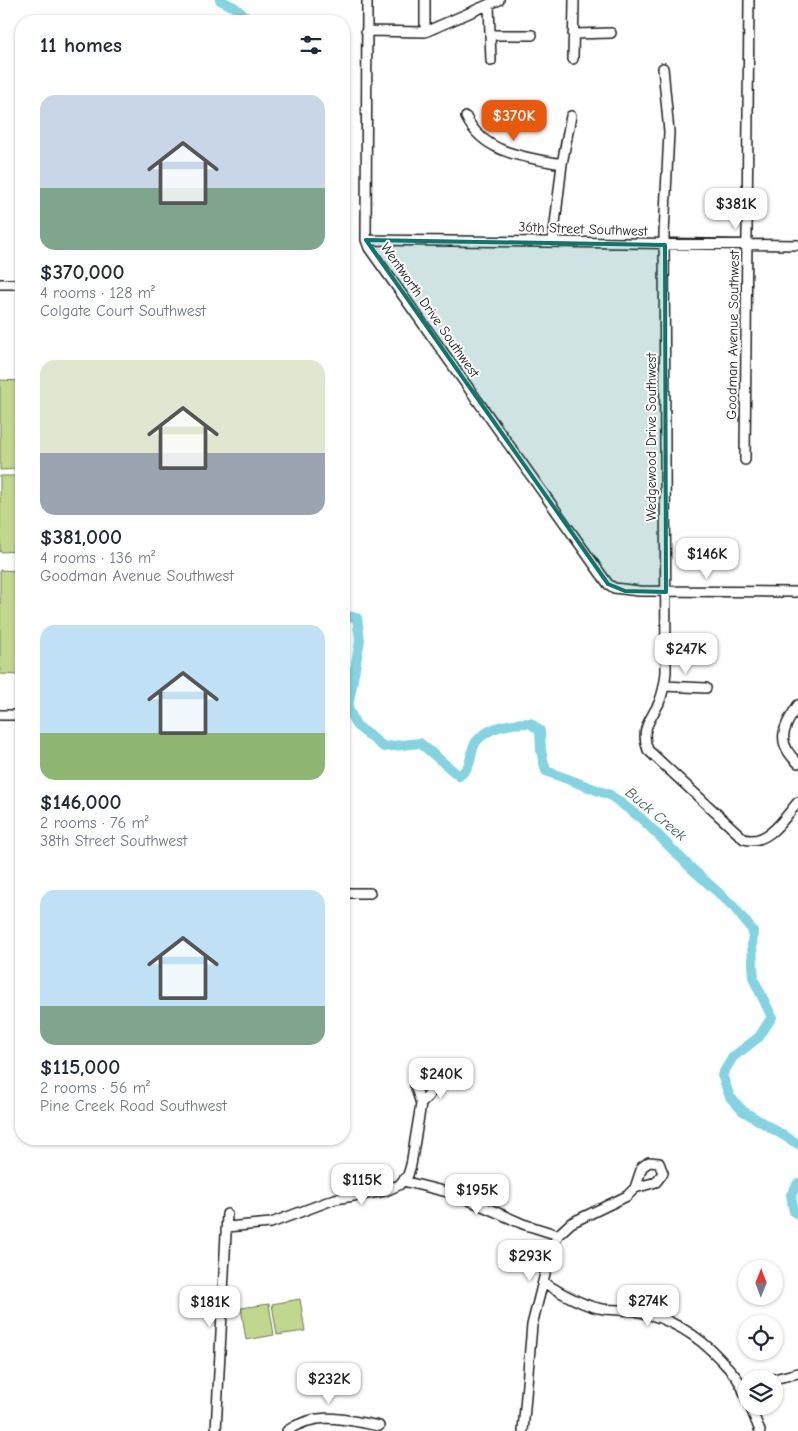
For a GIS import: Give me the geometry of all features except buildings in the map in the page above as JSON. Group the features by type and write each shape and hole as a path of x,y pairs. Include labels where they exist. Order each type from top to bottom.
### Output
{"street":[{"name":"Wentworth Drive Southwest","path":"367,0 366,240 377,260 608,584 614,588 666,592"},
{"path":"425,0 425,32"},
{"path":"366,31 425,32 499,0"},
{"path":"573,59 574,0"},
{"name":"Goodman Avenue Southwest","path":"746,460 749,0"},
{"path":"489,5 491,61"},
{"path":"573,34 611,33"},
{"path":"491,35 532,36"},
{"name":"Wedgewood Drive Southwest","path":"664,68 668,132 664,245 666,592 664,686 645,731 644,739 648,750 744,839 754,842 763,839 798,802"},
{"path":"553,241 570,116"},
{"path":"466,117 476,134 499,150 562,164"},
{"name":"36th Street Southwest","path":"366,240 553,241 748,246 798,245"},
{"path":"0,284 15,284"},
{"path":"666,592 798,592"},
{"path":"664,686 706,688"},
{"path":"798,705 787,723 784,735 786,752 798,763"},
{"path":"0,715 15,715"},
{"path":"350,893 370,893"},
{"path":"227,1227 271,1223 334,1199 391,1190 403,1181 412,1165 421,1104"},
{"path":"403,1181 455,1194 523,1224 558,1235"},
{"path":"523,1431 532,1325 551,1250 558,1235 571,1223 627,1196 635,1188"},
{"path":"216,1431 228,1214"},
{"path":"543,1282 587,1305 599,1309 635,1311 667,1320 701,1340 738,1377"},
{"path":"783,1376 798,1372"},
{"path":"754,1415 760,1431"},
{"path":"288,1431 304,1421 319,1417 333,1417 379,1426"}],"highlighted area":[{"path":"366,240 665,245 666,592 625,591 608,584"}],"green space":[{"path":"0,380 15,381 15,469 0,470"},
{"path":"0,476 15,476 15,551 0,552"},
{"path":"0,570 15,571 15,675 0,674"},
{"path":"300,1299 305,1331 277,1335 272,1304"},
{"path":"269,1304 274,1335 246,1340 241,1308"}],"waterway":[{"name":"Buck Creek","path":"220,0 234,7 244,15"},
{"name":"Buck Creek","path":"350,616 357,618 360,640 350,697"},
{"name":"Buck Creek","path":"350,712 356,725 384,747 420,743 459,776 468,767 476,742 487,732 501,726 530,723 540,731 541,751 546,771 610,795 642,819 690,867 733,906 753,931 754,980 772,1017 759,1037 733,1057 722,1075 730,1097 743,1111 798,1144"},
{"name":"Buck Creek","path":"798,1183 791,1195 794,1212 798,1214"}]}
